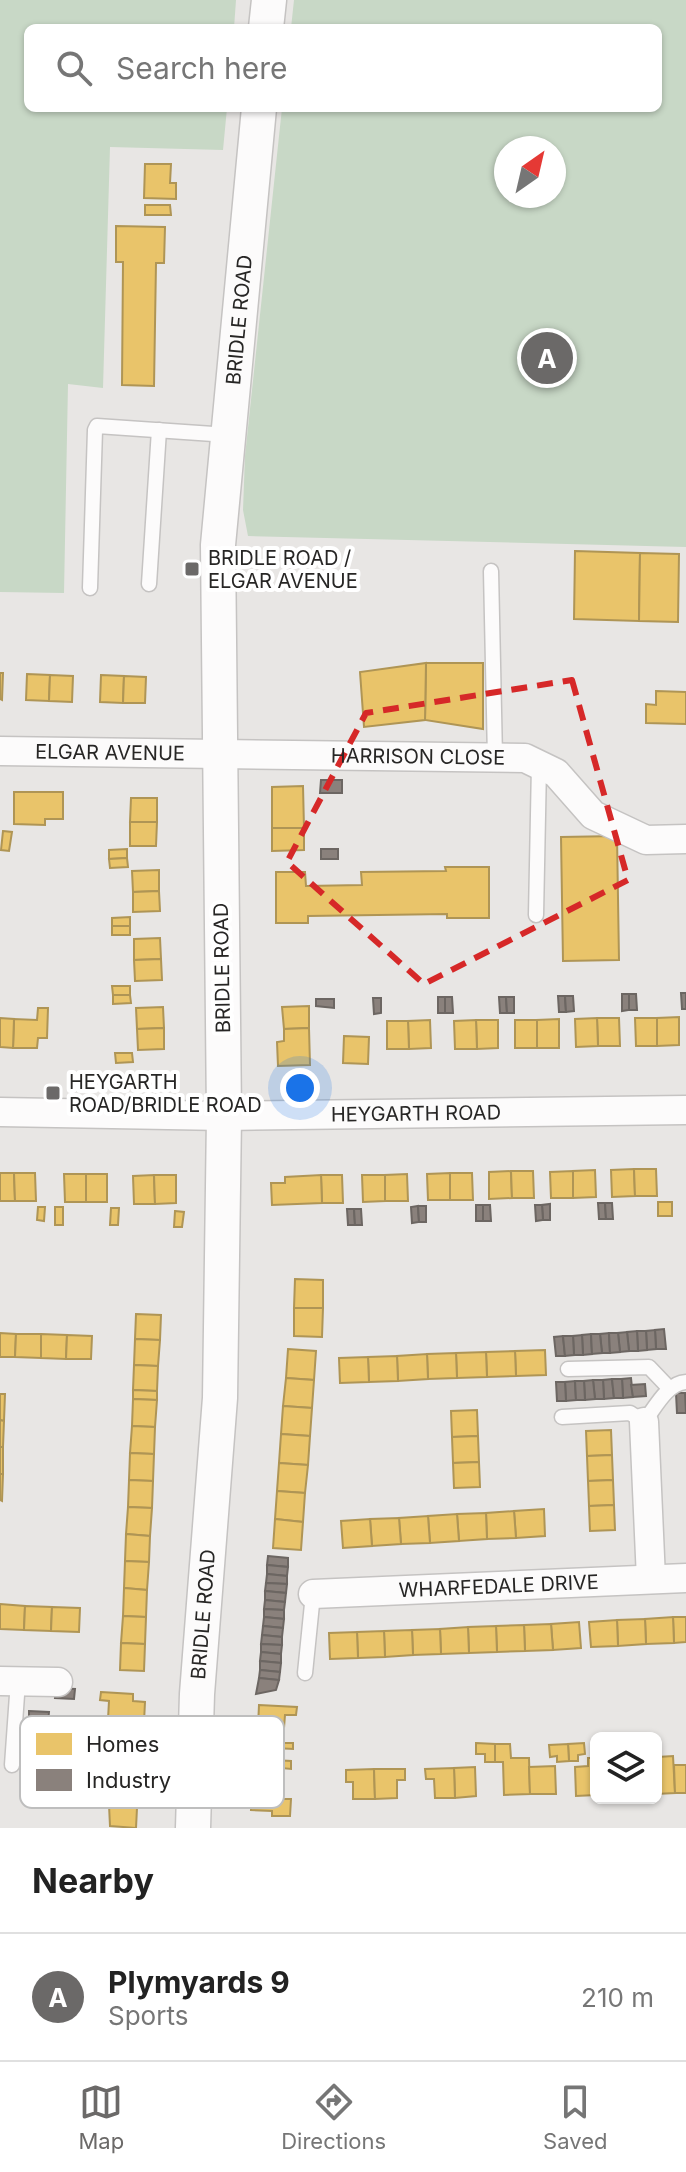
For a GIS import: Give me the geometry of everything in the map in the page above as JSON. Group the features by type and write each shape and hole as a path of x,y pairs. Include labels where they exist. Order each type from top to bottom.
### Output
{"street":[{"path":"266,24 269,0"},
{"name":"BRIDLE ROAD","path":"196,1716 220,1398 224,1116 218,545 259,112"},
{"name":"ELGAR AVENUE","path":"0,751 219,755"},
{"name":"HARRISON CLOSE","path":"219,755 525,758 556,773 593,815 646,840 686,839"},
{"name":"HEYGARTH ROAD","path":"0,1112 224,1116 686,1110"},
{"path":"644,1422 651,1579"},
{"name":"WHARFEDALE DRIVE","path":"313,1594 686,1578"},
{"path":"9,1681 58,1682"},
{"name":"BRIDLE ROAD","path":"193,1828 194,1808"}],"lane":[{"path":"90,588 97,426 228,435"},
{"path":"149,584 159,430"},
{"path":"491,571 495,758"},
{"path":"536,915 539,765"},
{"path":"568,1369 649,1367 669,1388"},
{"path":"562,1417 630,1413 644,1422 669,1388 686,1382"},
{"path":"305,1673 313,1594"},
{"path":"9,1681 12,1765"}],"highlighted area":[{"path":"572,680 628,880 424,984 287,862 366,713"}],"green space":[{"path":"0,0 236,0 234,24 24,24 24,112 227,112 223,150 110,147 103,388 68,384 64,593 0,592"},
{"path":"294,0 686,0 686,547 248,536 243,510 245,456 282,112 662,112 662,24 291,24"}],"building: Homes":[{"path":"145,164 171,164 170,183 176,183 176,199 144,198"},
{"path":"145,205 170,205 171,215 145,215"},
{"path":"116,226 165,227 164,263 156,263 154,386 122,385 123,262 116,262"},
{"path":"575,551 640,553 639,621 574,619"},
{"path":"640,553 679,554 678,622 639,621"},
{"path":"426,663 483,663 483,729 425,720"},
{"path":"426,663 425,720 364,727 360,672"},
{"path":"0,673 3,673 2,700 0,699"},
{"path":"27,674 50,675 49,701 26,700"},
{"path":"50,675 73,676 72,702 49,701"},
{"path":"101,675 124,676 123,703 100,702"},
{"path":"124,676 146,677 145,703 123,703"},
{"path":"656,691 686,692 686,724 646,723 646,704 656,705"},
{"path":"303,786 304,828 272,828 272,787"},
{"path":"14,792 63,792 63,819 45,819 45,825 14,824"},
{"path":"131,798 157,798 157,822 130,822"},
{"path":"130,822 157,822 156,846 130,846"},
{"path":"272,828 304,828 304,850 272,851"},
{"path":"3,831 12,832 9,851 1,850"},
{"path":"617,836 619,960 563,961 561,837"},
{"path":"127,849 127,858 109,859 109,850"},
{"path":"127,858 128,867 110,868 109,859"},
{"path":"445,867 489,867 489,918 447,918 447,914 308,916 308,923 276,923 276,872 305,872 306,886 362,885 361,872 446,871"},
{"path":"159,870 159,891 133,892 132,871"},
{"path":"159,891 160,911 133,912 133,892"},
{"path":"130,917 130,926 112,926 112,918"},
{"path":"112,926 130,926 130,935 112,935"},
{"path":"160,938 161,959 134,960 134,939"},
{"path":"161,959 162,980 135,981 134,960"},
{"path":"112,986 130,986 130,995 113,995"},
{"path":"113,995 130,995 131,1003 113,1004"},
{"path":"309,1006 309,1028 284,1029 282,1007"},
{"path":"163,1007 164,1028 137,1029 136,1008"},
{"path":"38,1008 48,1008 47,1038 38,1038 37,1048 13,1048 14,1019 37,1020"},
{"path":"679,1017 679,1045 657,1046 657,1018"},
{"path":"0,1018 14,1019 13,1048 0,1047"},
{"path":"597,1018 619,1018 620,1046 598,1046"},
{"path":"597,1018 598,1046 576,1047 575,1019"},
{"path":"635,1018 657,1018 657,1046 636,1046"},
{"path":"559,1019 559,1048 537,1048 537,1020"},
{"path":"430,1020 431,1048 409,1049 408,1021"},
{"path":"476,1020 498,1020 498,1048 477,1049"},
{"path":"476,1020 477,1049 455,1049 454,1021"},
{"path":"515,1020 537,1020 537,1048 515,1048"},
{"path":"387,1021 408,1021 409,1049 387,1049"},
{"path":"164,1028 164,1049 138,1050 137,1029"},
{"path":"309,1028 310,1065 278,1066 277,1042 284,1041 284,1029"},
{"path":"344,1036 369,1037 368,1064 343,1063"},
{"path":"115,1053 132,1053 133,1062 116,1063"},
{"path":"634,1169 635,1196 612,1197 611,1170"},
{"path":"634,1169 656,1169 657,1196 635,1196"},
{"path":"595,1170 596,1197 573,1198 573,1171"},
{"path":"511,1171 512,1198 489,1199 489,1172"},
{"path":"511,1171 533,1171 534,1198 512,1198"},
{"path":"573,1171 573,1198 551,1198 550,1172"},
{"path":"0,1173 14,1173 15,1201 0,1201"},
{"path":"14,1173 35,1173 36,1201 15,1201"},
{"path":"450,1173 450,1200 428,1200 427,1174"},
{"path":"450,1173 472,1173 473,1200 450,1200"},
{"path":"64,1174 86,1174 86,1202 65,1202"},
{"path":"86,1174 107,1174 107,1202 86,1202"},
{"path":"407,1174 408,1201 385,1201 385,1175"},
{"path":"154,1175 155,1204 134,1204 133,1176"},
{"path":"154,1175 176,1175 176,1203 155,1204"},
{"path":"321,1175 342,1175 343,1203 322,1203"},
{"path":"321,1175 322,1203 272,1205 271,1183 285,1183 285,1177"},
{"path":"362,1175 385,1175 385,1201 363,1202"},
{"path":"658,1202 672,1202 672,1216 658,1216"},
{"path":"38,1207 45,1207 44,1221 37,1220"},
{"path":"55,1207 63,1207 63,1225 55,1225"},
{"path":"111,1208 119,1208 118,1225 110,1225"},
{"path":"175,1211 184,1212 182,1227 174,1227"},
{"path":"295,1279 323,1280 323,1308 294,1308"},
{"path":"294,1308 323,1308 322,1337 294,1336"},
{"path":"136,1314 161,1315 160,1340 135,1339"},
{"path":"0,1333 16,1334 15,1357 0,1357"},
{"path":"16,1334 41,1334 41,1358 15,1357"},
{"path":"41,1334 67,1335 66,1359 41,1358"},
{"path":"67,1335 92,1336 91,1359 66,1359"},
{"path":"135,1339 160,1340 158,1366 134,1365"},
{"path":"288,1349 316,1351 314,1380 286,1378"},
{"path":"545,1350 546,1375 516,1376 515,1351"},
{"path":"515,1351 516,1376 487,1377 486,1352"},
{"path":"486,1352 487,1377 457,1378 456,1353"},
{"path":"456,1353 457,1378 428,1379 427,1354"},
{"path":"427,1354 428,1379 398,1381 397,1356"},
{"path":"397,1356 398,1381 369,1382 368,1357"},
{"path":"368,1357 369,1382 340,1383 339,1358"},
{"path":"134,1365 158,1366 157,1391 133,1390"},
{"path":"286,1378 314,1380 312,1408 283,1406"},
{"path":"133,1390 157,1391 157,1400 133,1399"},
{"path":"0,1394 5,1394 4,1421 0,1420"},
{"path":"133,1399 157,1400 155,1427 132,1426"},
{"path":"283,1406 312,1408 310,1436 281,1434"},
{"path":"477,1410 478,1436 452,1437 451,1411"},
{"path":"0,1420 4,1421 3,1447 0,1447"},
{"path":"132,1426 155,1427 154,1454 130,1453"},
{"path":"611,1430 612,1455 587,1456 586,1431"},
{"path":"281,1434 310,1436 308,1465 279,1463"},
{"path":"478,1436 479,1462 453,1463 452,1437"},
{"path":"0,1447 3,1447 3,1474 0,1474"},
{"path":"130,1453 154,1454 153,1481 129,1480"},
{"path":"612,1455 613,1480 588,1481 587,1456"},
{"path":"479,1462 480,1487 454,1488 453,1463"},
{"path":"279,1463 308,1465 305,1493 277,1491"},
{"path":"0,1474 3,1474 2,1501 0,1500"},
{"path":"129,1480 153,1481 152,1508 128,1507"},
{"path":"613,1480 614,1505 589,1506 588,1481"},
{"path":"277,1491 305,1493 303,1522 275,1519"},
{"path":"614,1505 615,1530 590,1531 589,1506"},
{"path":"128,1507 152,1508 150,1536 126,1534"},
{"path":"544,1509 545,1536 516,1538 514,1511"},
{"path":"514,1511 516,1538 487,1539 486,1513"},
{"path":"486,1513 487,1539 459,1541 457,1514"},
{"path":"457,1514 459,1541 430,1543 428,1516"},
{"path":"428,1516 430,1543 401,1544 399,1518"},
{"path":"399,1518 401,1544 372,1546 370,1519"},
{"path":"275,1519 303,1522 301,1550 273,1548"},
{"path":"370,1519 372,1546 343,1548 341,1521"},
{"path":"126,1534 150,1536 149,1562 125,1561"},
{"path":"125,1561 149,1562 147,1590 124,1588"},
{"path":"124,1588 147,1590 146,1617 123,1616"},
{"path":"0,1604 25,1606 24,1630 0,1629"},
{"path":"25,1606 52,1607 51,1631 24,1630"},
{"path":"52,1607 80,1608 79,1632 51,1631"},
{"path":"123,1616 146,1617 145,1644 121,1643"},
{"path":"673,1617 686,1617 686,1642 674,1643"},
{"path":"673,1617 674,1643 646,1644 645,1619"},
{"path":"645,1619 646,1644 618,1646 617,1620"},
{"path":"617,1620 618,1646 591,1647 589,1622"},
{"path":"579,1622 581,1648 553,1650 551,1624"},
{"path":"551,1624 553,1650 525,1651 524,1625"},
{"path":"524,1625 525,1651 497,1652 496,1626"},
{"path":"496,1626 497,1652 469,1653 468,1627"},
{"path":"468,1627 469,1653 441,1654 440,1629"},
{"path":"440,1629 441,1654 413,1655 412,1630"},
{"path":"412,1630 413,1655 385,1657 384,1631"},
{"path":"384,1631 385,1657 358,1658 357,1632"},
{"path":"357,1632 358,1658 330,1659 329,1633"},
{"path":"121,1643 145,1644 144,1671 120,1670"},
{"path":"101,1692 133,1694 133,1701 145,1702 144,1716 108,1716 109,1701 100,1700"},
{"path":"259,1705 297,1707 296,1715 285,1715 284,1728 284,1716 258,1716"},
{"path":"284,1743 293,1743 293,1749 284,1748"},
{"path":"476,1743 495,1744 495,1762 485,1762 485,1754 476,1754"},
{"path":"584,1743 585,1754 578,1755 578,1761 569,1761 568,1744"},
{"path":"495,1744 510,1744 511,1758 529,1758 530,1794 504,1795 503,1762 495,1762"},
{"path":"568,1744 569,1761 557,1762 557,1756 550,1757 549,1745"},
{"path":"673,1756 675,1793 662,1794 662,1757"},
{"path":"590,1758 590,1795 576,1796 575,1767 588,1766"},
{"path":"284,1761 291,1761 291,1769 284,1768"},
{"path":"674,1765 686,1765 686,1793 675,1793"},
{"path":"555,1766 556,1794 530,1794 529,1767"},
{"path":"475,1767 476,1796 455,1798 454,1768"},
{"path":"454,1768 455,1798 435,1798 434,1779 426,1779 425,1769"},
{"path":"374,1769 375,1799 353,1799 353,1782 346,1782 346,1770"},
{"path":"374,1769 405,1769 405,1780 397,1780 397,1798 375,1799"},
{"path":"284,1799 291,1799 290,1816 272,1816 272,1811 251,1810 284,1808"},
{"path":"109,1808 137,1808 136,1828 110,1826"}],"building: Industry":[{"path":"321,780 342,780 342,793 320,793"},
{"path":"321,849 338,849 338,859 321,859"},
{"path":"681,993 686,993 686,1009 682,1009"},
{"path":"622,994 629,994 629,1010 622,1011"},
{"path":"629,994 636,994 637,1010 629,1010"},
{"path":"558,996 565,996 566,1012 559,1012"},
{"path":"565,996 573,996 574,1011 566,1012"},
{"path":"438,997 445,997 445,1013 438,1013"},
{"path":"445,997 452,997 453,1013 445,1013"},
{"path":"499,997 506,997 507,1013 500,1013"},
{"path":"506,997 514,997 514,1013 507,1013"},
{"path":"373,998 381,998 381,1013 374,1014"},
{"path":"316,999 334,999 334,1008 316,1006"},
{"path":"598,1203 605,1203 606,1219 599,1219"},
{"path":"605,1203 612,1203 613,1219 606,1219"},
{"path":"550,1204 550,1220 543,1220 542,1205"},
{"path":"476,1205 483,1205 483,1221 476,1221"},
{"path":"483,1205 490,1205 491,1221 483,1221"},
{"path":"535,1205 542,1205 543,1220 536,1221"},
{"path":"418,1206 419,1222 412,1223 411,1207"},
{"path":"418,1206 426,1206 426,1222 419,1222"},
{"path":"347,1209 354,1209 355,1225 348,1225"},
{"path":"354,1209 361,1209 362,1225 355,1225"},
{"path":"664,1329 666,1349 656,1349 655,1330"},
{"path":"655,1330 656,1349 647,1350 646,1331"},
{"path":"637,1331 646,1331 647,1350 638,1351"},
{"path":"637,1331 638,1351 629,1351 627,1332"},
{"path":"627,1332 629,1351 620,1352 618,1333"},
{"path":"609,1333 610,1353 602,1353 600,1334"},
{"path":"609,1333 618,1333 620,1352 610,1353"},
{"path":"591,1334 592,1354 583,1355 582,1335"},
{"path":"591,1334 600,1334 602,1353 592,1354"},
{"path":"582,1335 583,1355 574,1355 573,1336"},
{"path":"563,1336 565,1356 556,1356 554,1337"},
{"path":"563,1336 573,1336 574,1355 565,1356"},
{"path":"631,1378 633,1397 623,1398 622,1379"},
{"path":"612,1379 614,1398 604,1399 603,1380"},
{"path":"612,1379 622,1379 623,1398 614,1398"},
{"path":"593,1380 603,1380 604,1399 595,1399"},
{"path":"593,1380 595,1399 585,1400 584,1381"},
{"path":"575,1381 576,1400 566,1401 565,1382"},
{"path":"575,1381 584,1381 585,1400 576,1400"},
{"path":"556,1382 565,1382 566,1401 557,1401"},
{"path":"645,1384 646,1396 633,1397 631,1385"},
{"path":"676,1393 685,1393 686,1413 677,1413"},
{"path":"268,1556 288,1558 288,1567 267,1565"},
{"path":"267,1565 288,1567 287,1576 267,1574"},
{"path":"267,1574 287,1576 287,1584 266,1583"},
{"path":"266,1583 287,1584 286,1593 265,1591"},
{"path":"265,1591 286,1593 285,1602 265,1600"},
{"path":"265,1600 285,1602 284,1610 264,1609"},
{"path":"264,1609 284,1610 284,1619 264,1617"},
{"path":"264,1617 284,1619 283,1628 263,1626"},
{"path":"263,1626 283,1628 282,1637 262,1635"},
{"path":"262,1635 282,1637 282,1645 261,1644"},
{"path":"261,1644 282,1645 281,1654 261,1652"},
{"path":"261,1652 281,1654 281,1663 260,1661"},
{"path":"260,1661 281,1663 280,1672 260,1670"},
{"path":"260,1670 280,1672 279,1680 259,1678"},
{"path":"259,1678 279,1680 276,1690 256,1694"},
{"path":"56,1688 75,1689 74,1699 55,1698"},
{"path":"29,1711 49,1712 49,1716 29,1716"}],"place":[{"name":"Plymyards 9","path":"547,358"},
{"name":"BRIDLE ROAD / ELGAR AVENUE","path":"192,569"},
{"name":"HEYGARTH ROAD/BRIDLE ROAD","path":"53,1093"}]}
